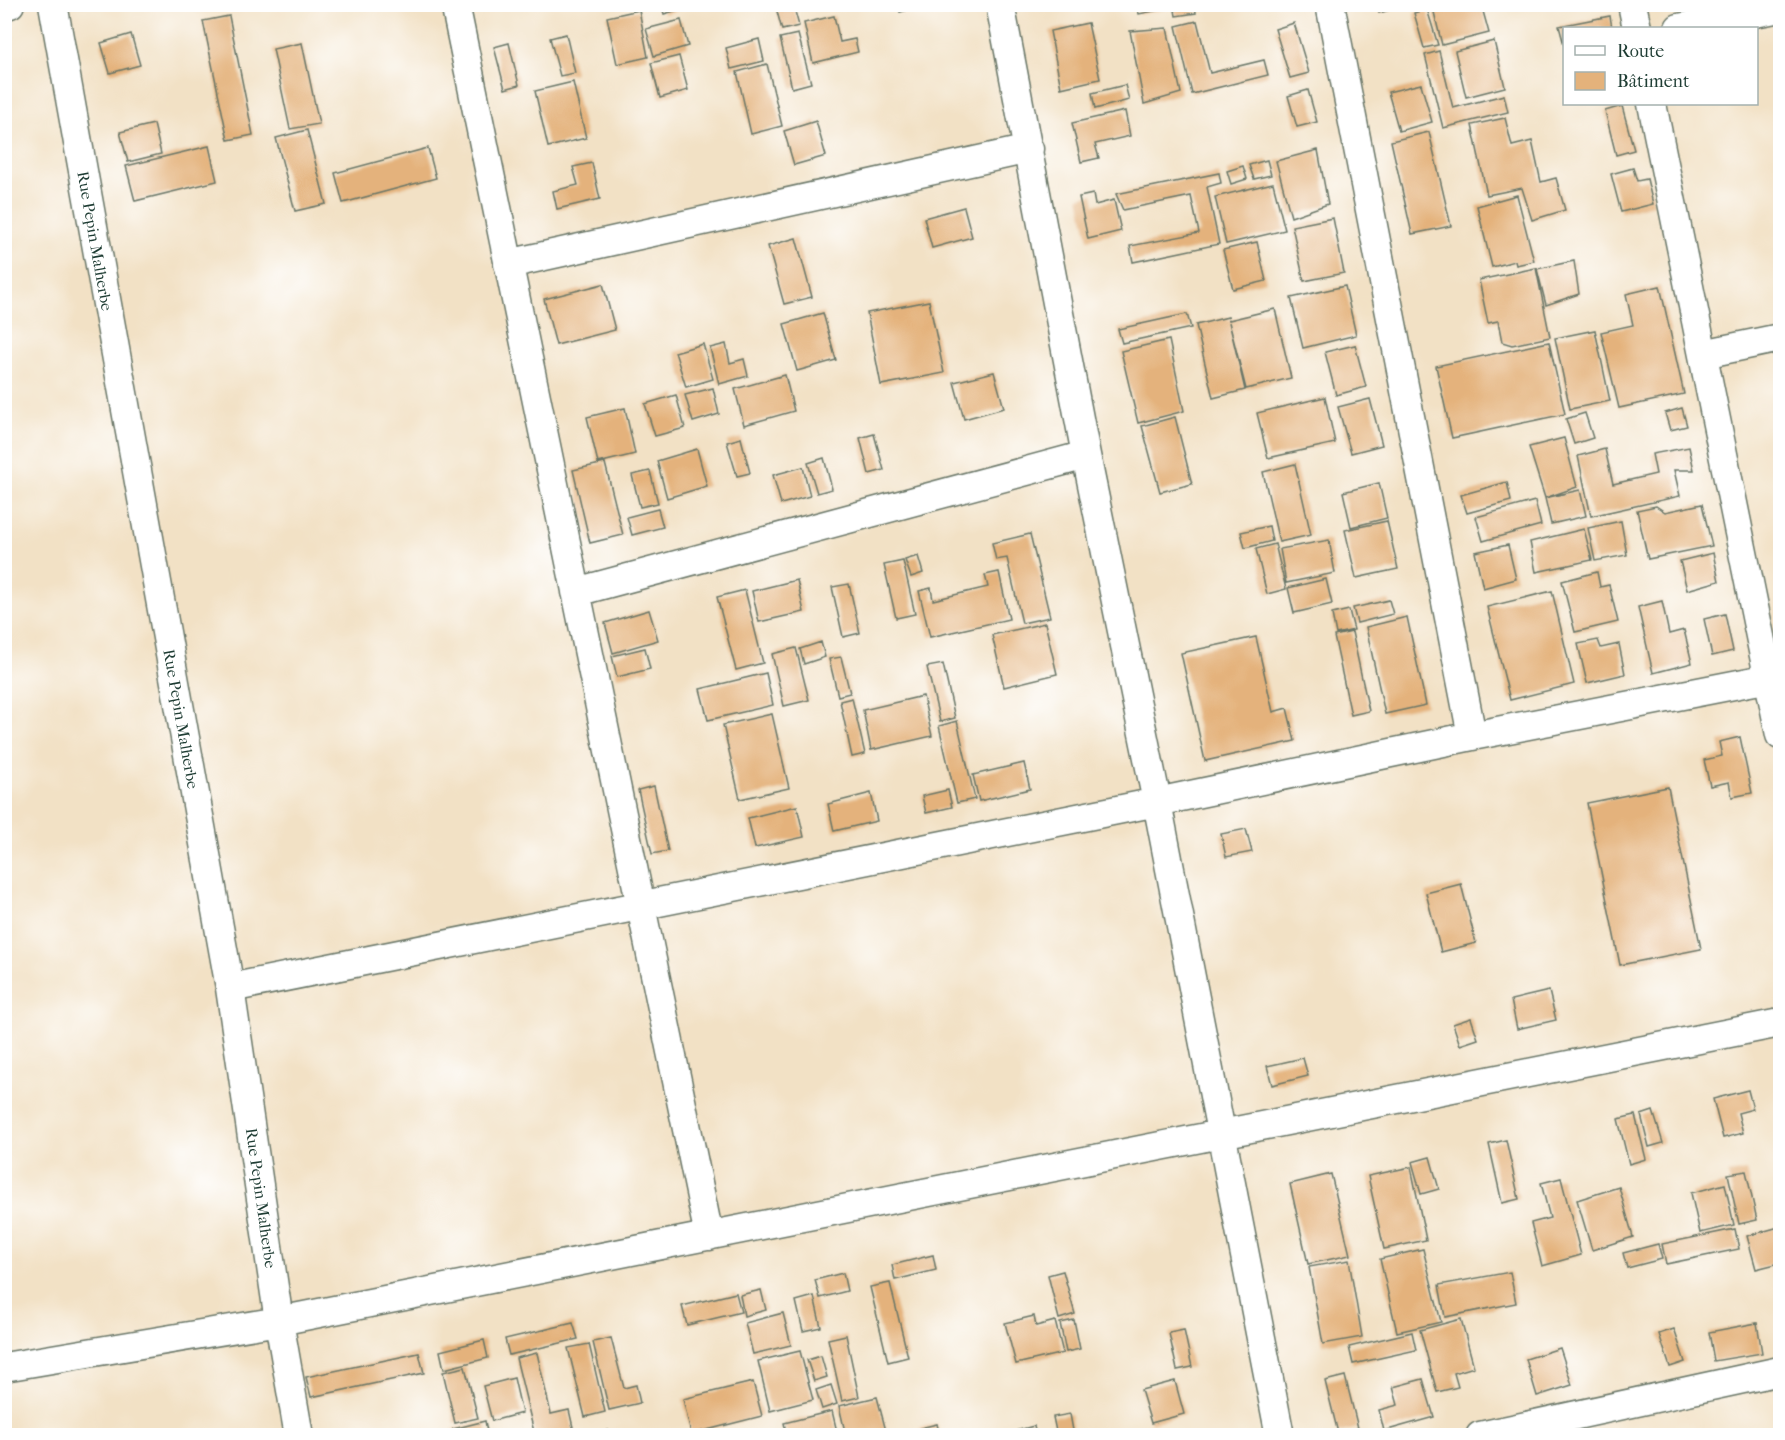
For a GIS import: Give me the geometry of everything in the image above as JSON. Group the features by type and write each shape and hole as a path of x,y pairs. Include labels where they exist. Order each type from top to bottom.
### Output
{"street":[{"path":"4,6 10,4"},
{"name":"Rue Pepin Malherbe","path":"53,4 230,988 279,1321 299,1436"},
{"path":"454,4 709,1236"},
{"path":"1000,4 1086,455 1157,802 1280,1436"},
{"path":"1330,4 1472,736"},
{"path":"1632,4 1637,27"},
{"path":"1684,27 1780,8"},
{"path":"1652,105 1703,354 1775,677 1780,735"},
{"path":"508,264 1029,149"},
{"path":"1703,354 1780,338"},
{"path":"576,592 1086,455"},
{"path":"230,988 640,907 1472,736 1775,677"},
{"path":"4,1367 279,1321 1780,1023"},
{"path":"1480,1436 1780,1371"}],"building":[{"path":"661,4 695,4 695,5 664,14"},
{"path":"775,4 793,4 799,26 782,30"},
{"path":"897,4 927,4 927,5 900,12"},
{"path":"1136,4 1165,4 1165,9 1139,14"},
{"path":"1174,4 1195,4 1196,13 1176,16"},
{"path":"1377,4 1408,4 1408,5 1379,13"},
{"path":"1432,4 1481,4 1489,33 1442,45"},
{"path":"1427,9 1438,45 1424,48 1414,13"},
{"path":"639,10 648,57 617,64 607,17"},
{"path":"229,16 253,135 228,140 203,21"},
{"path":"834,16 840,42 855,39 858,52 813,63 804,23"},
{"path":"1610,16 1612,27 1563,27 1563,41 1559,26"},
{"path":"681,20 688,46 654,56 646,29"},
{"path":"1197,21 1210,73 1264,60 1268,75 1192,94 1176,26"},
{"path":"1088,23 1100,79 1061,88 1050,31"},
{"path":"1294,23 1309,73 1290,78 1275,29"},
{"path":"1167,28 1181,93 1144,104 1130,31"},
{"path":"131,34 140,65 110,73 101,43"},
{"path":"566,34 575,73 560,76 550,38"},
{"path":"798,34 811,83 792,88 780,38"},
{"path":"759,39 764,61 731,69 726,48"},
{"path":"1494,41 1505,87 1466,97 1455,51"},
{"path":"302,43 319,124 290,129 273,49"},
{"path":"509,43 519,85 505,89 494,47"},
{"path":"1439,51 1453,108 1504,95 1508,112 1443,128 1425,55"},
{"path":"679,56 688,90 660,98 651,63"},
{"path":"767,64 782,126 751,134 737,72"},
{"path":"573,82 586,138 548,147 535,91"},
{"path":"1421,84 1432,122 1399,131 1388,92"},
{"path":"1125,85 1129,100 1095,109 1092,93"},
{"path":"1308,90 1317,122 1297,127 1288,96"},
{"path":"1622,106 1634,150 1616,155 1605,111"},
{"path":"1125,111 1130,136 1095,144 1099,158 1081,162 1072,123"},
{"path":"1505,118 1512,146 1532,141 1541,182 1556,178 1565,210 1532,220 1522,188 1487,195 1472,125"},
{"path":"816,121 826,156 794,165 784,131"},
{"path":"154,124 161,154 128,162 120,132"},
{"path":"307,130 326,204 295,211 276,138"},
{"path":"1429,132 1451,226 1412,234 1391,141"},
{"path":"209,146 217,181 135,201 126,166"},
{"path":"428,148 436,178 343,203 335,173"},
{"path":"1318,150 1328,204 1291,217 1276,161"},
{"path":"1267,160 1271,175 1254,179 1249,165"},
{"path":"592,163 600,199 557,209 553,191 578,185 573,167"},
{"path":"1243,166 1247,179 1231,184 1227,171"},
{"path":"1633,168 1637,181 1647,179 1653,204 1621,212 1611,174"},
{"path":"1219,173 1221,183 1207,187 1219,244 1133,262 1130,246 1199,233 1191,196 1123,210 1116,194"},
{"path":"1273,183 1285,230 1226,244 1215,197"},
{"path":"1093,194 1095,205 1114,200 1121,231 1088,239 1079,197"},
{"path":"1517,195 1534,261 1516,265 1515,261 1492,267 1477,206"},
{"path":"964,207 972,237 932,248 924,218"},
{"path":"1333,218 1344,273 1304,281 1292,226"},
{"path":"796,238 812,297 784,304 768,246"},
{"path":"1257,242 1266,281 1233,289 1223,250"},
{"path":"1574,261 1579,294 1546,305 1537,269"},
{"path":"1536,268 1550,337 1512,345 1502,342 1498,321 1488,323 1479,280"},
{"path":"603,284 615,330 556,345 544,299"},
{"path":"1345,286 1356,335 1303,348 1291,298"},
{"path":"1660,286 1684,394 1619,408 1601,332 1633,325 1626,294"},
{"path":"929,301 944,373 881,385 867,313"},
{"path":"1275,309 1291,378 1246,389 1229,322 1245,390 1213,398 1196,325"},
{"path":"823,313 836,360 797,371 784,324"},
{"path":"1187,314 1191,328 1122,343 1118,329"},
{"path":"1595,330 1610,401 1570,409 1555,338"},
{"path":"1169,340 1184,411 1138,423 1121,351"},
{"path":"1549,342 1565,414 1452,438 1436,366"},
{"path":"703,344 713,379 686,387 675,352"},
{"path":"726,344 730,363 744,359 748,376 719,384 710,348"},
{"path":"1355,345 1366,387 1336,395 1325,352"},
{"path":"994,372 1004,408 964,419 954,382"},
{"path":"785,375 794,411 744,425 735,389"},
{"path":"713,388 719,414 693,422 685,395"},
{"path":"676,395 685,428 655,436 645,404"},
{"path":"1325,397 1335,443 1268,458 1257,413"},
{"path":"1370,399 1382,445 1351,453 1338,407"},
{"path":"625,408 635,454 598,463 587,417"},
{"path":"1682,408 1687,426 1670,430 1665,413"},
{"path":"1585,413 1593,438 1574,444 1566,419"},
{"path":"1175,417 1192,484 1160,492 1142,426"},
{"path":"874,434 884,470 869,474 860,438"},
{"path":"741,438 750,473 737,476 727,442"},
{"path":"1564,438 1577,487 1545,498 1529,447"},
{"path":"1689,447 1694,470 1674,470 1680,496 1591,516 1578,456 1605,449 1613,484 1656,474 1652,454"},
{"path":"697,449 707,486 667,498 657,461"},
{"path":"824,458 832,489 817,493 808,463"},
{"path":"605,463 623,535 590,543 573,470"},
{"path":"1295,464 1311,535 1279,542 1263,472"},
{"path":"803,467 810,496 781,504 773,475"},
{"path":"650,471 658,503 640,507 632,475"},
{"path":"1507,482 1511,501 1467,513 1461,495"},
{"path":"1379,483 1387,518 1351,527 1343,492"},
{"path":"1580,490 1586,516 1551,524 1545,498"},
{"path":"1535,501 1541,525 1483,541 1476,517"},
{"path":"1702,504 1712,546 1648,559 1637,510 1656,506 1665,512"},
{"path":"658,509 663,527 632,535 627,517"},
{"path":"1387,521 1398,569 1356,578 1345,530"},
{"path":"1621,521 1627,555 1595,561 1588,528"},
{"path":"1269,526 1272,541 1245,548 1241,532"},
{"path":"1584,529 1592,560 1536,572 1530,542"},
{"path":"1030,534 1050,617 1022,623 1007,558 996,560 992,543"},
{"path":"1329,540 1335,573 1286,583 1280,549"},
{"path":"1275,544 1286,589 1267,594 1256,549"},
{"path":"1508,545 1516,579 1483,588 1475,552"},
{"path":"1713,553 1719,581 1687,590 1680,561"},
{"path":"918,556 923,573 911,577 905,560"},
{"path":"903,561 915,614 896,618 884,565"},
{"path":"999,572 1009,619 930,637 919,591 931,588 933,600 988,587 985,575"},
{"path":"1597,572 1600,587 1609,585 1618,622 1575,632 1562,581"},
{"path":"1326,579 1332,604 1294,613 1288,588"},
{"path":"797,580 804,612 759,622 752,591"},
{"path":"849,584 860,633 843,637 832,587"},
{"path":"745,590 763,663 736,670 717,597"},
{"path":"1552,591 1574,684 1510,700 1487,607"},
{"path":"1389,600 1393,614 1357,623 1353,608"},
{"path":"1662,601 1669,634 1684,630 1692,663 1653,673 1638,607"},
{"path":"649,610 658,640 613,653 605,623"},
{"path":"1349,610 1354,630 1336,634 1332,614"},
{"path":"1725,614 1733,651 1712,656 1704,619"},
{"path":"1407,617 1426,705 1385,714 1366,627"},
{"path":"1045,623 1057,674 1004,687 992,635"},
{"path":"1352,632 1369,711 1351,715 1334,636"},
{"path":"1256,637 1273,712 1287,708 1295,741 1205,761 1181,653"},
{"path":"1598,640 1601,648 1619,644 1625,674 1587,683 1578,644"},
{"path":"821,642 825,657 804,664 800,649"},
{"path":"645,648 650,669 617,677 612,656"},
{"path":"796,648 809,700 784,706 772,654"},
{"path":"841,657 850,693 838,696 829,659"},
{"path":"943,664 955,718 940,722 927,667"},
{"path":"766,673 773,705 708,720 700,689"},
{"path":"923,696 932,736 871,750 863,710"},
{"path":"852,698 865,754 852,757 840,701"},
{"path":"772,714 789,788 740,799 723,725"},
{"path":"957,721 975,799 957,803 939,726"},
{"path":"1740,737 1752,793 1732,797 1729,782 1710,786 1704,760 1722,756 1719,742"},
{"path":"1024,763 1030,789 979,801 973,775"},
{"path":"654,786 668,851 652,854 638,790"},
{"path":"1668,787 1701,949 1620,965 1587,803"},
{"path":"948,790 952,807 926,813 922,796"},
{"path":"871,793 877,821 834,831 828,804"},
{"path":"797,806 804,837 755,848 748,818"},
{"path":"1246,829 1252,852 1226,857 1221,834"},
{"path":"1461,884 1476,943 1441,952 1426,893"},
{"path":"1549,991 1556,1020 1517,1029 1511,1000"},
{"path":"1471,1018 1478,1039 1460,1045 1453,1024"},
{"path":"1303,1058 1308,1076 1272,1085 1267,1066"},
{"path":"1748,1090 1753,1109 1738,1113 1743,1133 1723,1138 1713,1099"},
{"path":"1653,1111 1663,1143 1649,1147 1641,1115"},
{"path":"1635,1115 1646,1159 1629,1164 1618,1119"},
{"path":"1506,1140 1519,1199 1502,1203 1489,1144"},
{"path":"1430,1157 1439,1189 1421,1194 1412,1162"},
{"path":"1411,1167 1426,1240 1384,1249 1368,1176"},
{"path":"1746,1171 1757,1220 1739,1224 1728,1174"},
{"path":"1331,1174 1350,1255 1308,1264 1290,1184"},
{"path":"1561,1178 1581,1255 1542,1266 1531,1223 1550,1218 1541,1183"},
{"path":"1725,1184 1734,1225 1700,1233 1691,1193"},
{"path":"1619,1187 1633,1237 1592,1250 1577,1200"},
{"path":"1779,1227 1780,1263 1756,1269 1747,1236"},
{"path":"1735,1229 1739,1249 1666,1264 1662,1244"},
{"path":"1658,1244 1662,1259 1627,1268 1623,1253"},
{"path":"1423,1249 1441,1322 1397,1332 1380,1259"},
{"path":"933,1255 936,1270 895,1280 892,1265"},
{"path":"1349,1260 1362,1337 1323,1344 1309,1267"},
{"path":"1063,1271 1075,1314 1059,1319 1048,1275"},
{"path":"1510,1272 1516,1303 1445,1317 1439,1285"},
{"path":"843,1273 847,1291 820,1298 815,1280"},
{"path":"890,1283 908,1357 888,1362 870,1287"},
{"path":"761,1290 766,1310 744,1316 740,1295"},
{"path":"736,1293 741,1312 687,1325 682,1306"},
{"path":"814,1296 821,1327 803,1331 796,1301"},
{"path":"783,1313 791,1345 753,1354 745,1323"},
{"path":"1034,1316 1036,1326 1055,1321 1063,1353 1016,1364 1005,1323"},
{"path":"1461,1319 1474,1367 1454,1373 1458,1387 1437,1392 1420,1330"},
{"path":"1074,1320 1080,1349 1066,1352 1060,1323"},
{"path":"573,1323 578,1339 509,1355 505,1339"},
{"path":"1757,1323 1762,1353 1714,1361 1709,1332"},
{"path":"1674,1329 1685,1362 1670,1367 1659,1334"},
{"path":"1184,1330 1192,1367 1177,1370 1169,1333"},
{"path":"1412,1332 1416,1350 1353,1364 1349,1347"},
{"path":"846,1335 859,1397 842,1401 828,1339"},
{"path":"611,1338 624,1388 636,1385 640,1403 609,1410 593,1342"},
{"path":"484,1340 488,1358 444,1369 440,1351"},
{"path":"589,1344 605,1412 585,1417 568,1348"},
{"path":"1560,1348 1572,1385 1537,1396 1526,1359"},
{"path":"800,1351 813,1400 770,1411 758,1361"},
{"path":"419,1353 424,1373 311,1397 306,1377"},
{"path":"537,1353 551,1414 569,1410 575,1436 535,1436 516,1358"},
{"path":"821,1356 827,1377 814,1381 807,1360"},
{"path":"465,1367 478,1418 455,1423 443,1372"},
{"path":"1345,1376 1358,1428 1338,1433 1325,1381"},
{"path":"514,1378 522,1413 492,1421 483,1386"},
{"path":"1423,1379 1434,1417 1384,1431 1379,1410 1398,1405 1393,1387"},
{"path":"1175,1381 1184,1414 1151,1423 1141,1390"},
{"path":"753,1382 762,1416 691,1434 683,1399"},
{"path":"831,1385 837,1404 822,1409 816,1390"},
{"path":"877,1397 886,1431 870,1436 846,1436 839,1406"},
{"path":"832,1411 838,1436 787,1436 784,1423"},
{"path":"1070,1414 1074,1436 1057,1436 1053,1417"},
{"path":"485,1421 488,1436 454,1436 453,1429"},
{"path":"937,1424 940,1436 922,1436 920,1428"},
{"path":"1034,1426 1036,1436 1000,1436 1000,1435"},
{"path":"608,1430 610,1436 591,1436 591,1435"},
{"path":"1772,1431 1774,1436 1757,1436 1757,1435"}]}
